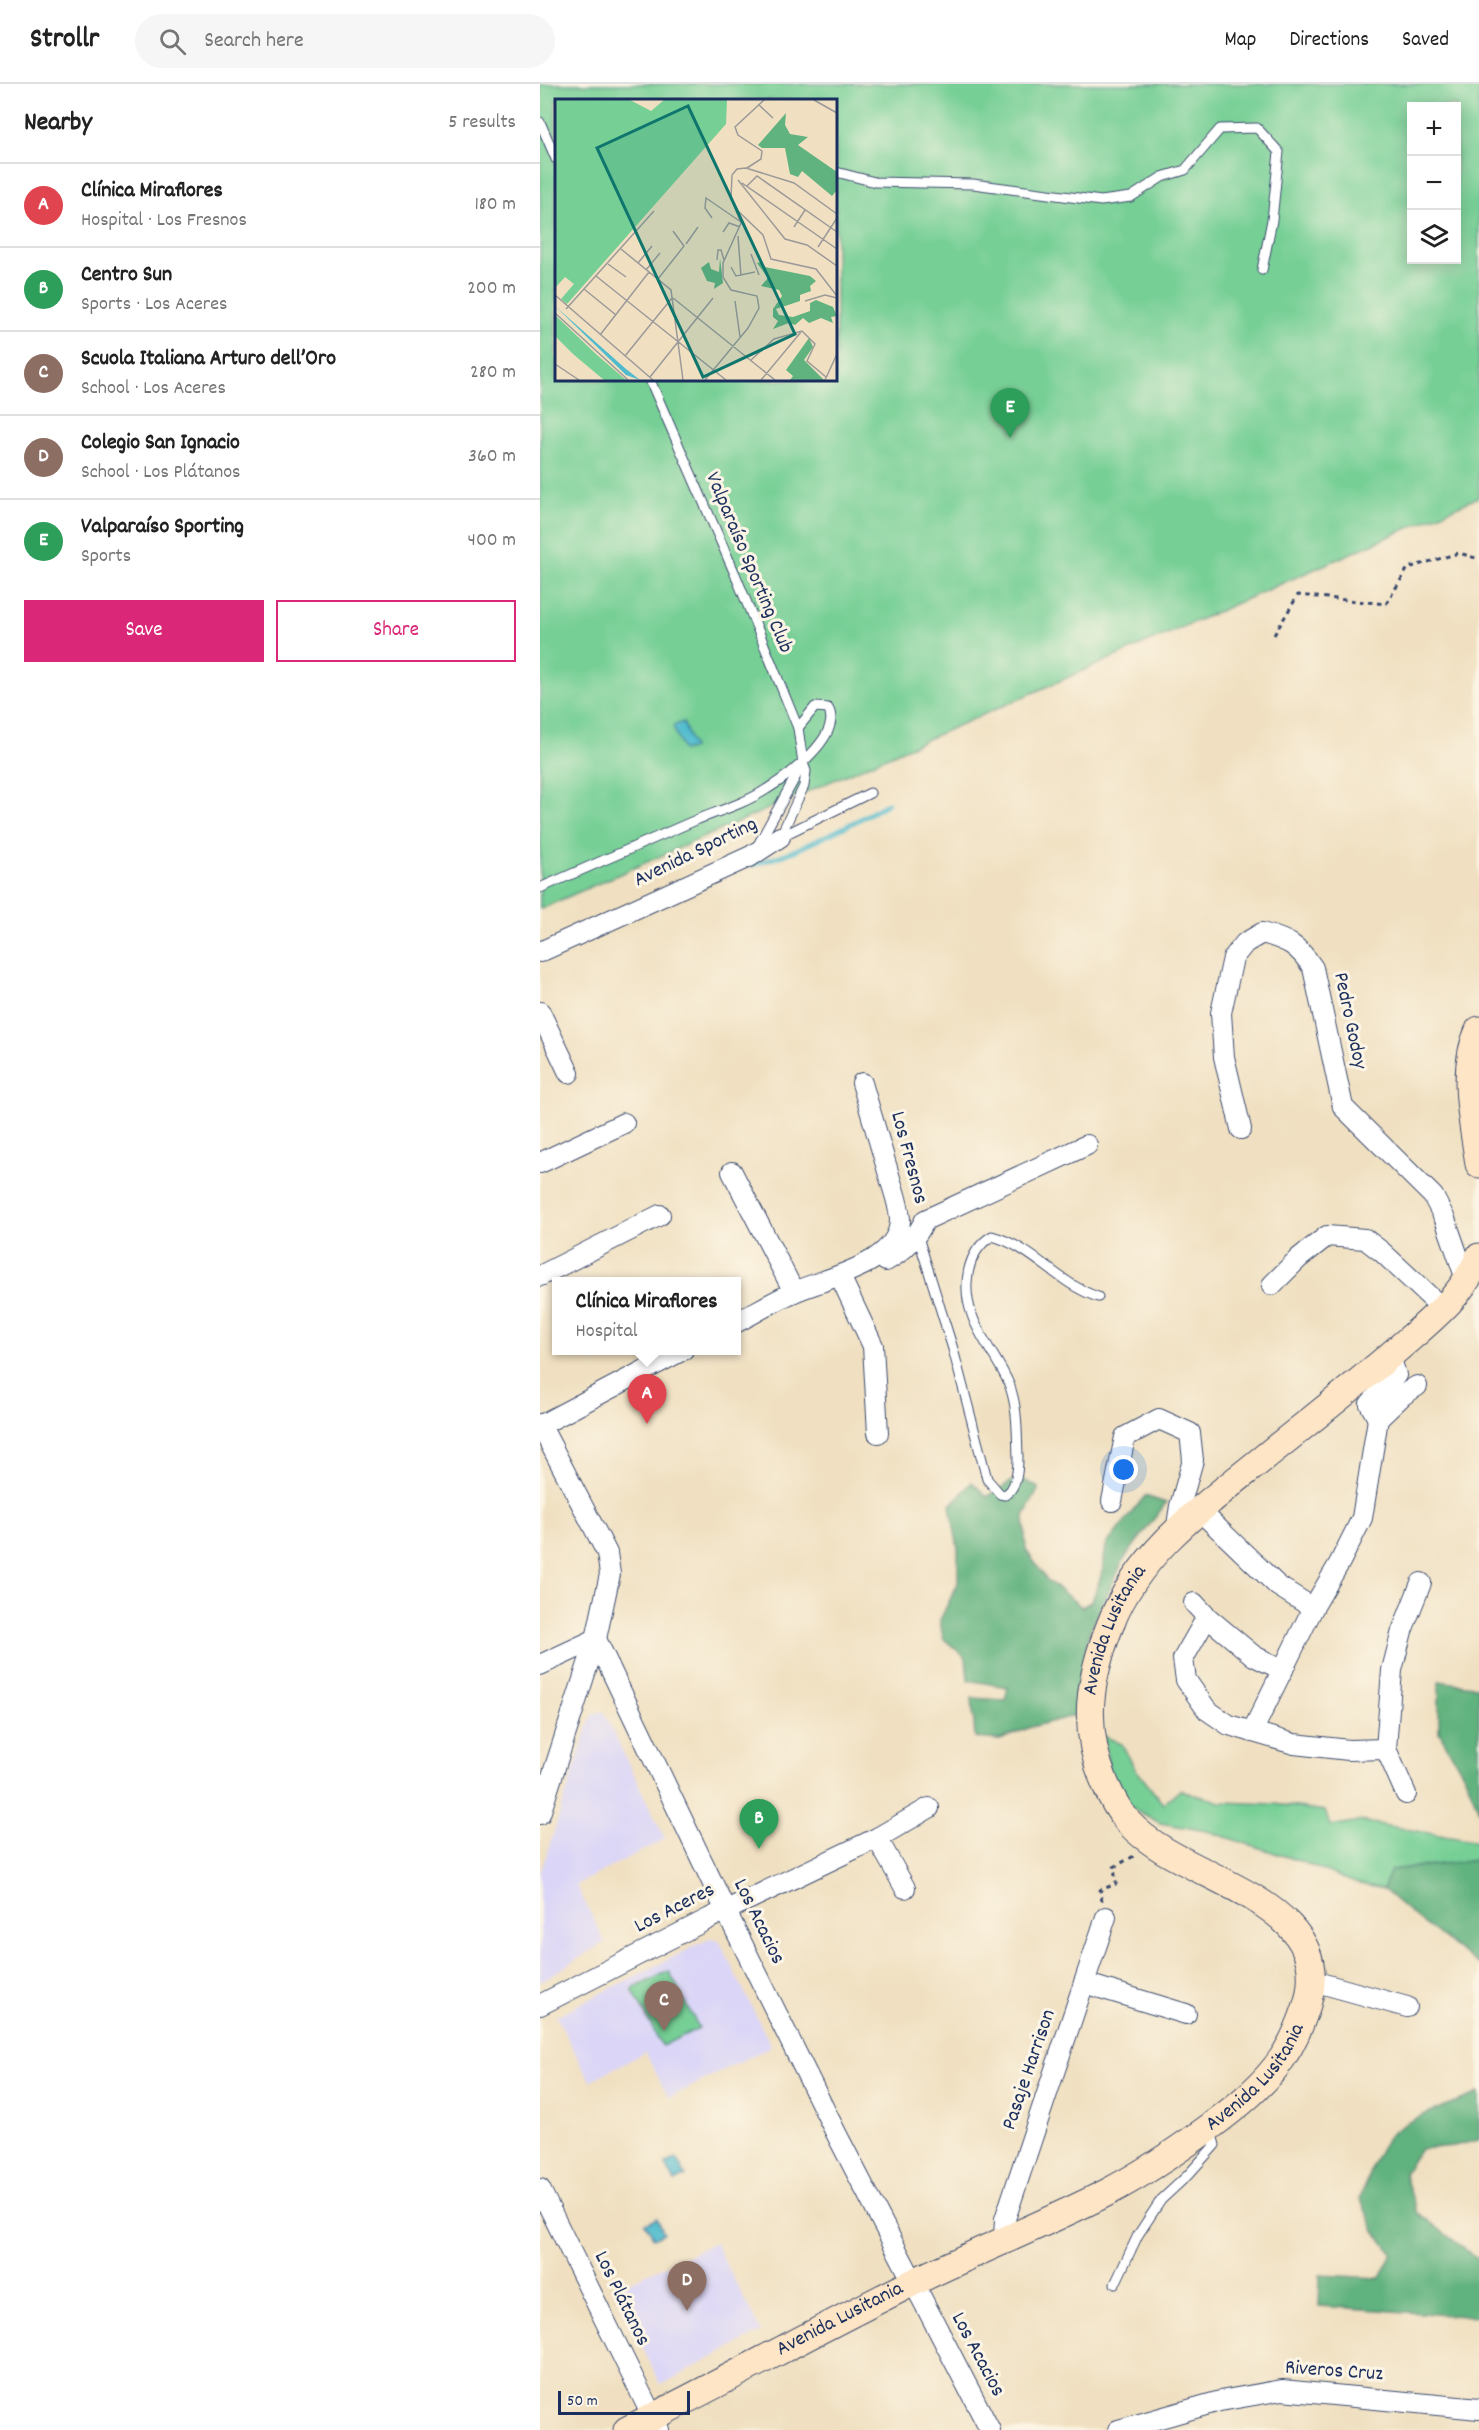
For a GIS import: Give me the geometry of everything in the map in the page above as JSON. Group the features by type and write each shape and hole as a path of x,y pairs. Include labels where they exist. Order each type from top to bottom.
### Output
{"street":[{"name":"Avenida Sporting","path":"540,952 751,856 780,837"},
{"name":"Pedro Godoy","path":"1241,1129 1224,1057 1221,1013 1233,958 1245,943 1262,933 1286,940 1303,952 1313,968 1343,1107 1433,1196 1445,1219 1467,1282"},
{"path":"540,1012 568,1074"},
{"path":"1478,1150 1469,1092 1471,1066 1479,1030"},
{"name":"Los Fresnos","path":"741,1320 794,1292 848,1272 890,1247 899,1230 900,1219 862,1083"},
{"path":"540,1163 624,1123"},
{"path":"878,1433 873,1346 848,1272 887,1261 918,1237 925,1220 1087,1145"},
{"path":"732,1172 794,1292"},
{"path":"540,1276 660,1215"},
{"path":"1272,1285 1299,1258 1327,1236 1365,1239 1443,1309"},
{"name":"Avenida Lusitania","path":"627,2430 656,2424 914,2282 1106,2193 1174,2153 1254,2091 1278,2066 1299,2027 1310,1996 1311,1963 1292,1927 1275,1912 1251,1896 1193,1867 1154,1843 1131,1826 1117,1808 1092,1750 1089,1725 1091,1699 1104,1641 1126,1592 1158,1549 1199,1510 1390,1356 1443,1309 1467,1282 1479,1257"},
{"path":"540,1814 596,1639 610,1574 607,1553 540,1425 673,1355"},
{"path":"1378,1419 1370,1404 1396,1375 1390,1356"},
{"path":"1252,1732 1313,1608 1362,1518 1378,1419 1403,1395 1417,1386"},
{"path":"1112,1501 1125,1437 1159,1419 1190,1432 1193,1460 1180,1506 1176,1532"},
{"path":"1199,1510 1278,1586 1313,1608"},
{"path":"1406,1794 1386,1749 1392,1670 1402,1631 1421,1583"},
{"path":"1283,1670 1254,1656 1201,1610 1184,1659 1186,1680 1207,1710 1229,1725 1294,1744 1349,1750 1386,1749"},
{"path":"540,1665 596,1639"},
{"name":"Los Acacios","path":"596,1639 726,1911 990,2430"},
{"name":"Los Aceres","path":"540,2005 877,1838 929,1808"},
{"path":"877,1838 905,1888"},
{"name":"Pasaje Harrison","path":"1004,2239 1005,2219 1106,1917"},
{"path":"1312,1981 1407,2007"},
{"path":"1084,1983 1186,2014"},
{"name":"Los Plátanos","path":"540,2189 656,2424"},
{"name":"Riveros Cruz","path":"1118,2430 1220,2401 1281,2390 1479,2409"}],"lane":[{"path":"540,122 555,157"},
{"path":"837,172 875,182 974,183 1101,201 1131,197 1162,177 1185,170 1220,129 1257,128 1279,152 1272,220 1262,270"},
{"name":"Valparaíso Sporting Club","path":"650,381 735,574 798,729 803,763 807,771 804,786 780,837"},
{"path":"540,888 766,790 803,763 825,738 832,714 828,708 815,707 798,729"},
{"path":"751,856 803,763"},
{"name":"Avenida Sporting","path":"780,837 870,793"},
{"path":"918,1237 953,1348 987,1479 1000,1494 1005,1495 1012,1490 1018,1467 1016,1415 1010,1386 971,1314 967,1288 968,1268 973,1253 981,1242 992,1236 1006,1240 1023,1248 1083,1292 1098,1297"},
{"path":"1115,2284 1138,2235 1161,2200 1215,2145 1209,2127"}],"path":[{"path":"1274,634 1298,596 1386,604 1408,568 1459,553 1479,559"},
{"path":"1106,1917 1100,1890 1116,1884 1114,1867 1136,1856 1131,1826"}],"shaded area":[{"path":"603,1711 665,1839 576,1885 605,1942 540,1982 540,1874 592,1715"},
{"path":"709,1939 719,1940 771,2046 669,2098 645,2052 590,2081 556,2016"},
{"path":"715,2243 761,2332 661,2385 614,2289"}],"green space":[{"path":"540,84 1479,84 1479,497 540,909"},
{"path":"1018,1477 1039,1488 1024,1516 1026,1550 1047,1580 1082,1607 1092,1601 1102,1573 1106,1545 1145,1496 1166,1503 1124,1559 1089,1633 1074,1716 1031,1727 1000,1740 975,1738 972,1698 1005,1700 1008,1687 968,1680 966,1658 943,1638 940,1620 958,1583 958,1548 950,1506 972,1482 987,1497"},
{"path":"1439,1681 1479,1687 1479,1811 1467,1781 1439,1732"},
{"path":"1104,1736 1122,1744 1134,1767 1163,1804 1180,1790 1221,1802 1275,1804 1325,1811 1330,1826 1360,1821 1479,1842 1477,1860 1392,1870 1383,1889 1355,1883 1300,1861 1207,1831 1160,1823 1127,1805 1109,1773"},
{"path":"1479,1850 1479,1964 1419,1920 1383,1889 1391,1870 1477,1860"},
{"path":"669,1971 699,2028 662,2046 632,1989"},
{"path":"1479,2093 1479,2140 1454,2146 1420,2149 1404,2173 1417,2212 1479,2260 1479,2317 1319,2306 1320,2275 1380,2278 1392,2253 1375,2231 1360,2198 1372,2165 1390,2135 1407,2123 1432,2111"}],"water":[{"path":"683,722 693,748 683,751 673,726"},
{"path":"676,2158 686,2176 675,2182 666,2164"},
{"path":"657,2218 664,2233 654,2238 645,2223"}],"waterway":[{"path":"753,865 810,844 888,803"}],"place":[{"name":"Valparaíso Sporting","path":"1010,438"},
{"name":"Clínica Miraflores","path":"647,1424"},
{"name":"Centro Sun","path":"759,1849"},
{"name":"Scuola Italiana Arturo dell’Oro","path":"664,2031"},
{"name":"Colegio San Ignacio","path":"687,2311"}]}
